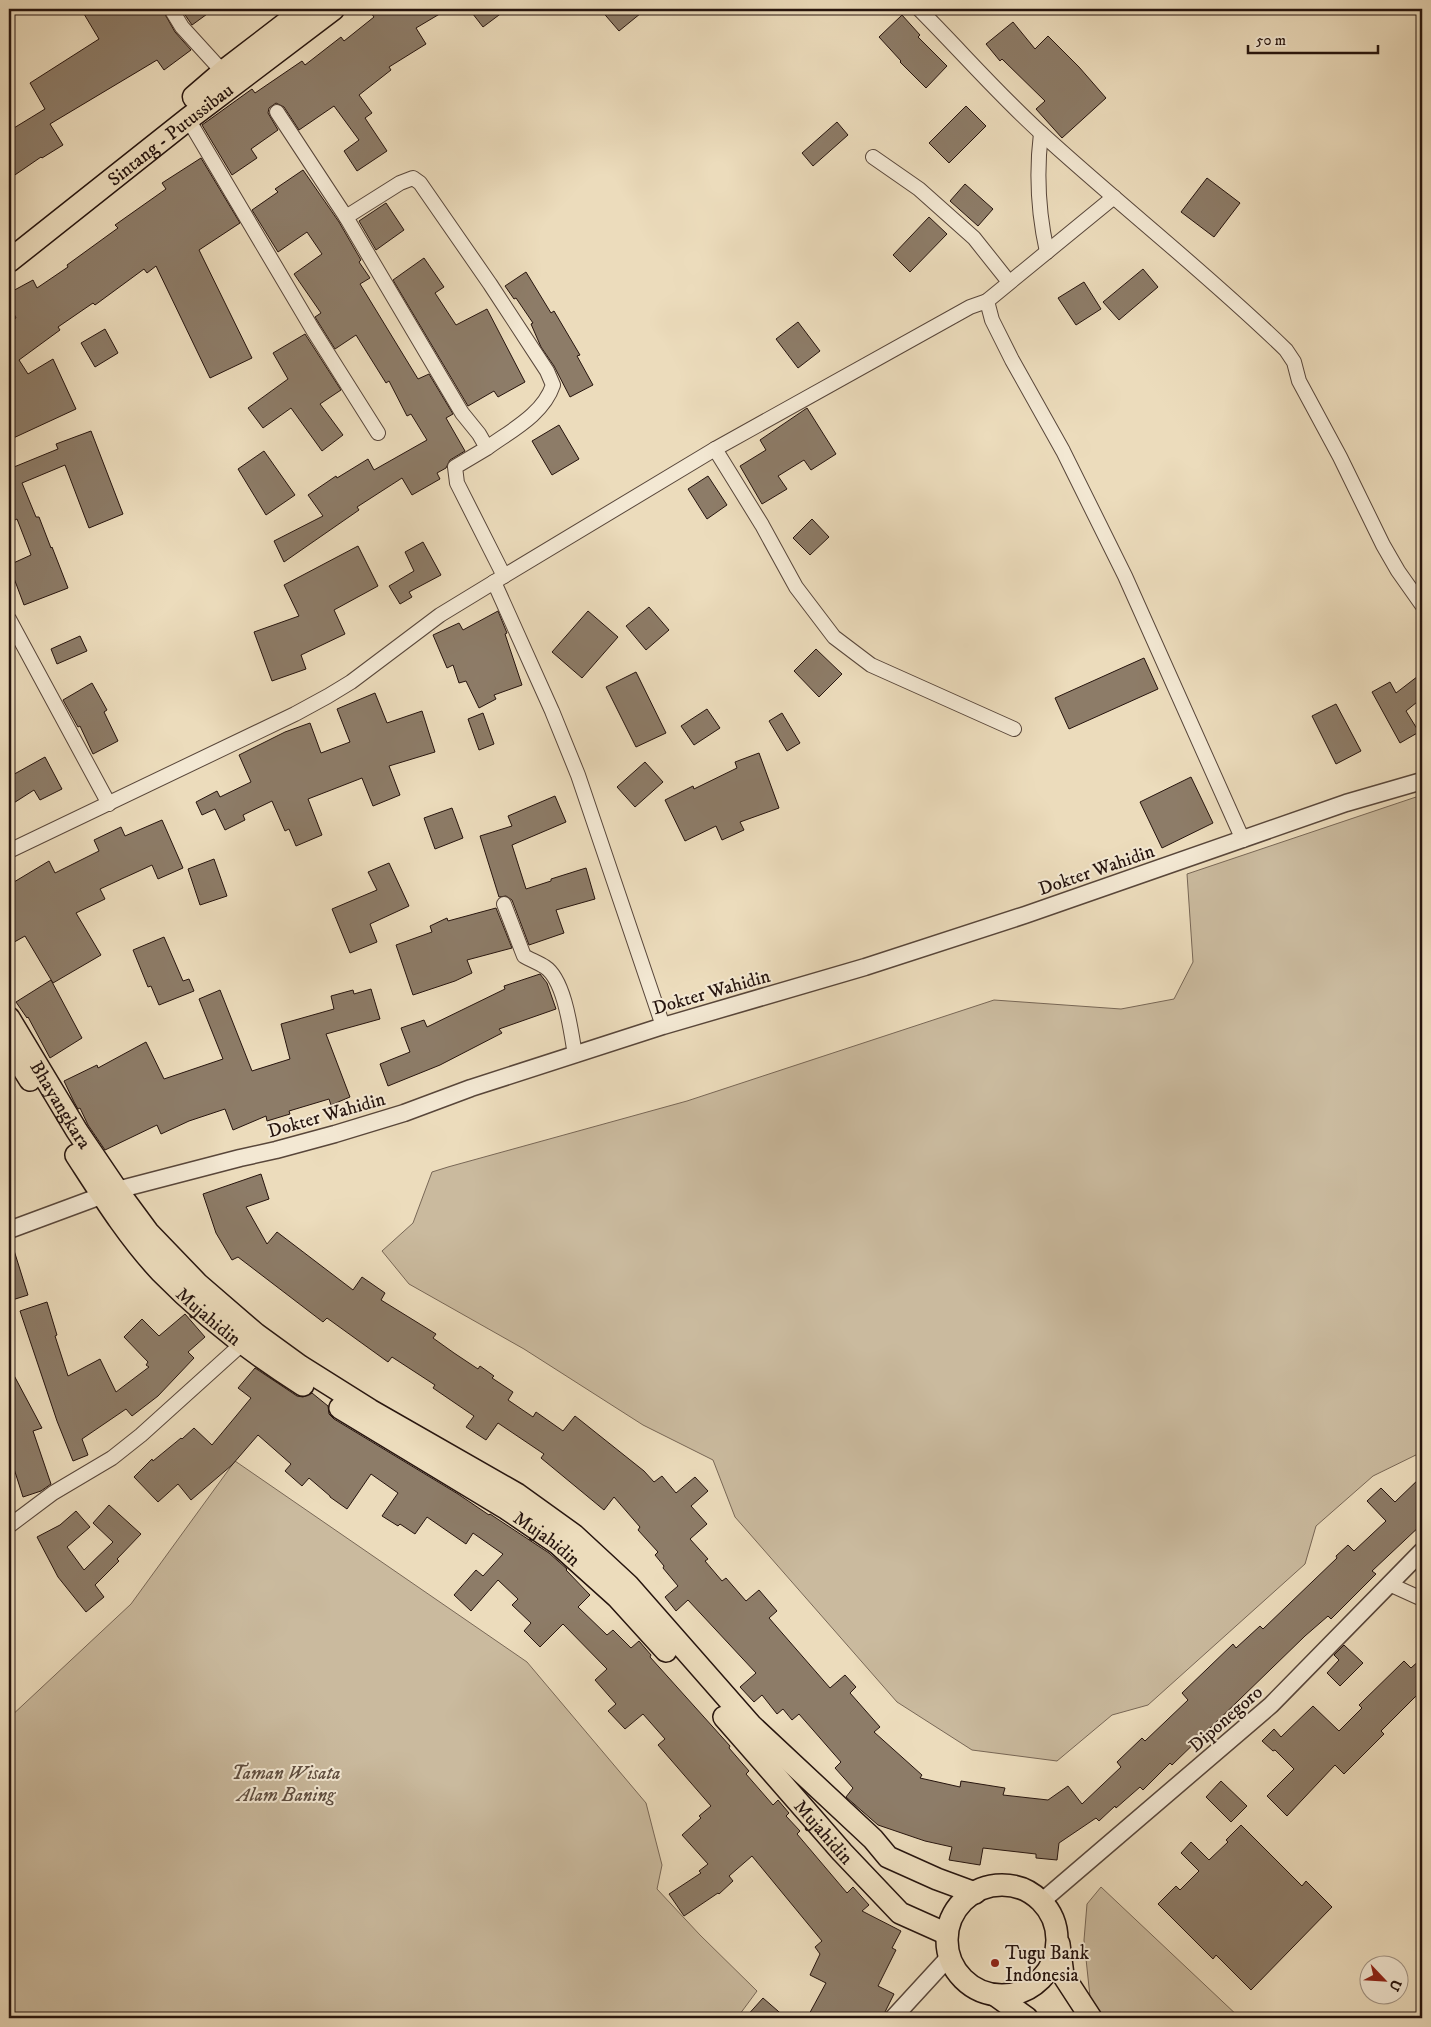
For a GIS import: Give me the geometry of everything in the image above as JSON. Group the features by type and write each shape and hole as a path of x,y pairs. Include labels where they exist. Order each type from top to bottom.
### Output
{"highway":[{"name":"Sintang - Putussibau","path":"9,243 176,113 223,72 305,9"},
{"name":"Sintang - Putussibau","path":"9,261 188,118 333,9"}],"main road":[{"name":"Bhayangkara","path":"9,1018 77,1131 110,1193"},
{"name":"Bhayangkara","path":"9,1046 110,1193"},
{"name":"Mujahidin","path":"110,1193 140,1247 161,1272 222,1327 275,1367 534,1526 574,1556 617,1597 842,1852 900,1913 947,1934"},
{"name":"Mujahidin","path":"110,1193 198,1284 272,1347 370,1410 517,1494 574,1535 628,1584 750,1725 873,1839 888,1857 937,1879 975,1893"},
{"path":"1027,2018 995,1996 975,1989 959,1976 949,1957 947,1934 950,1921 956,1910 964,1900 992,1886 1010,1886 1027,1892 1041,1902 1057,1926 1063,1975 1091,2018"},
{"path":"995,1996 1018,1992 1038,1982 1048,1970 1054,1956 1058,1934"}],"street":[{"path":"171,9 182,27 223,72"},
{"path":"918,9 1041,133 1190,262 1286,350 1294,362 1299,381 1340,457 1383,545 1398,571 1422,605"},
{"path":"277,112 346,217 462,413 487,448"},
{"path":"188,118 314,330 378,433"},
{"path":"1041,133 1038,159 1038,193 1040,222 1048,252"},
{"path":"873,157 919,189 974,238 1009,282"},
{"path":"346,217 400,183 413,178 420,183 490,284 546,371 553,386 549,397 533,415 487,448 459,463 455,467 455,473 457,483 499,579 578,775 663,1026"},
{"path":"9,851 296,714 328,696 351,682 440,615 499,579 716,449 970,307 987,300 1114,197"},
{"path":"987,300 992,320 1063,451 1125,576 1242,840"},
{"path":"716,449 796,586 834,637 871,665 1014,728"},
{"path":"9,619 109,804"},
{"name":"Dokter Wahidin","path":"9,1230 110,1193 335,1134 404,1113 663,1026 865,967 1025,915 1346,803 1422,781"},
{"path":"504,904 524,956 546,968 562,994 575,1055"},
{"path":"9,1526 53,1493 112,1458 141,1435 243,1343"},
{"name":"Diponegoro","path":"1041,1902 1271,1705 1422,1551"},
{"path":"1389,1584 1422,1599"},
{"path":"893,2018 949,1957"}],"green space":[{"path":"1422,795 1422,1452 1373,1476 1316,1526 1305,1564 1148,1705 1112,1715 1057,1761 972,1750 897,1702 735,1517 713,1460 643,1425 524,1349 409,1284 382,1251 413,1223 432,1172 687,1101 994,1000 1121,1009 1174,999 1193,962 1187,874"},
{"name":"Taman Wisata Alam Baning","path":"235,1461 527,1662 646,1803 662,1865 657,1889 757,1991 737,2018 9,2018 9,1718 131,1604"},
{"path":"1101,1887 1240,2018 1106,2018 1091,2006 1084,1940 1087,1904"}],"building":[{"path":"81,9 162,9 175,32 191,50 164,70 157,60 50,124 63,145 41,157 9,179 9,131 45,109 30,83 99,39"},
{"path":"181,9 214,9 192,25"},
{"path":"368,9 448,9 416,28 426,44 389,67 391,70 359,95 372,113 365,118 387,151 357,171 344,151 359,140 334,106 299,130 284,107 276,103 269,108 268,113 278,130 251,149 257,158 232,175 202,125 252,89 255,93 302,61 305,65 341,37 344,41 374,17"},
{"path":"469,9 507,9 483,27"},
{"path":"600,9 646,9 619,31"},
{"path":"902,15 920,35 918,37 947,66 926,88 879,37"},
{"path":"1013,22 1035,49 1048,36 1106,98 1062,138 1036,109 1045,101 1002,59 1000,61 986,44"},
{"path":"966,106 986,126 949,163 929,143"},
{"path":"837,122 848,135 813,166 802,153"},
{"path":"201,158 240,223 199,250 252,358 210,378 156,266 147,273 144,269 95,305 93,303 58,327 60,330 19,360 28,374 53,359 76,409 9,440 9,321 16,318 9,304 9,293 33,280 37,288 68,267 67,265 118,228 115,225 166,189 162,183"},
{"path":"303,170 339,222 361,260 359,262 370,278 360,284 418,379 429,374 453,414 446,418 465,451 450,460 446,468 437,473 440,479 412,495 402,478 357,507 359,510 284,562 274,541 323,516 308,495 336,476 337,478 368,459 374,470 427,440 411,414 407,416 389,381 386,383 356,335 335,349 315,317 321,313 294,274 322,254 307,232 278,252 252,210 278,192 275,189"},
{"path":"1207,178 1240,203 1214,237 1181,212"},
{"path":"965,184 993,209 978,226 950,201"},
{"path":"386,203 404,230 376,250 359,221"},
{"path":"929,217 947,234 910,272 893,255"},
{"path":"424,258 444,287 435,293 456,325 487,309 525,382 498,397 494,391 468,406 393,280"},
{"path":"1143,269 1158,287 1119,320 1103,302"},
{"path":"526,272 551,313 554,311 580,355 577,356 593,385 570,397 554,366 541,347 531,324 533,323 516,298 514,299 505,286"},
{"path":"1084,282 1101,309 1076,325 1058,298"},
{"path":"798,322 820,351 798,368 776,339"},
{"path":"105,329 118,353 95,367 81,343"},
{"path":"305,334 341,390 320,404 343,435 322,451 291,408 263,428 248,408 288,379 273,353"},
{"path":"807,408 836,454 811,470 804,460 778,476 787,489 762,504 740,466 766,450 760,440"},
{"path":"559,425 579,459 552,475 532,441"},
{"path":"91,431 123,514 89,528 65,465 22,483 36,517 39,517 68,588 24,605 9,565 31,555 17,519 9,523 9,454 14,467 58,449 56,444"},
{"path":"264,451 295,495 266,515 238,469"},
{"path":"708,476 727,505 707,519 688,489"},
{"path":"812,519 829,537 810,555 793,538"},
{"path":"423,542 441,575 409,592 412,597 400,604 389,586 414,571 405,552"},
{"path":"358,546 378,586 334,610 345,634 301,655 306,669 272,681 254,632 299,616 284,585"},
{"path":"649,607 669,630 646,650 626,626"},
{"path":"498,611 507,633 505,634 522,685 494,695 496,699 479,708 466,681 459,683 453,665 447,668 433,635 459,623 463,630"},
{"path":"588,611 618,637 582,678 552,652"},
{"path":"80,636 87,651 57,664 51,649"},
{"path":"816,649 842,674 819,697 794,671"},
{"path":"1144,658 1158,689 1069,729 1055,698"},
{"path":"636,672 666,733 636,747 606,687"},
{"path":"1422,673 1422,698 1406,711 1419,732 1400,743 1372,692 1390,682 1396,693"},
{"path":"92,683 107,710 104,712 118,741 93,754 80,726 78,727 63,700"},
{"path":"375,693 387,723 422,711 435,752 389,766 400,795 373,806 362,778 308,799 322,835 296,846 289,829 285,831 272,801 243,815 245,820 225,830 215,809 202,815 196,802 217,791 220,797 251,782 239,755 285,732 310,723 321,753 350,742 337,709"},
{"path":"1336,704 1361,751 1336,764 1312,716"},
{"path":"707,709 720,728 694,745 681,726"},
{"path":"483,713 494,744 479,750 468,719"},
{"path":"782,713 800,743 787,751 769,721"},
{"path":"759,753 779,808 740,822 744,830 722,840 716,826 685,841 665,800 693,786 694,789 737,768 735,762"},
{"path":"45,757 62,789 40,800 34,790 9,806 9,777"},
{"path":"645,762 663,782 635,807 617,787"},
{"path":"1191,777 1213,823 1162,848 1140,802"},
{"path":"555,796 566,822 512,845 526,889 586,868 595,899 556,910 564,933 529,945 512,900 506,896 499,897 480,836 512,826 508,816"},
{"path":"452,808 463,838 435,849 424,818"},
{"path":"162,820 183,868 158,879 152,865 100,889 105,899 76,913 101,955 53,983 25,936 9,945 9,885 49,861 55,873 99,851 94,840 121,827 125,836"},
{"path":"214,859 227,896 200,905 188,869"},
{"path":"389,863 409,906 370,924 377,942 350,953 332,909 377,890 368,872"},
{"path":"496,908 512,948 467,960 472,973 455,981 413,995 396,945 432,932 430,926 447,918 448,921"},
{"path":"164,937 183,981 189,979 194,991 159,1005 151,986 148,987 133,950"},
{"path":"540,974 547,983 556,1009 499,1029 502,1033 440,1065 388,1086 380,1064 410,1052 401,1028 424,1020 427,1027 505,989 504,986"},
{"path":"51,980 82,1038 50,1058 28,1017 16,1002"},
{"path":"371,989 380,1019 326,1034 350,1097 331,1105 329,1099 289,1111 290,1114 267,1121 266,1116 233,1130 225,1109 189,1121 161,1134 157,1125 105,1150 88,1125 80,1108 78,1109 64,1081 97,1065 98,1068 146,1042 164,1079 223,1059 199,999 220,990 252,1071 290,1059 281,1024 334,1009 331,996 353,990 354,994"},
{"path":"261,1174 269,1199 246,1207 267,1244 277,1232 353,1290 362,1277 385,1293 381,1300 436,1334 433,1338 454,1353 478,1369 480,1366 494,1376 492,1378 513,1392 508,1400 533,1417 536,1412 563,1431 575,1416 644,1471 654,1482 662,1476 676,1493 695,1477 708,1491 691,1506 707,1524 690,1539 708,1559 705,1561 722,1581 726,1578 746,1601 759,1590 777,1611 769,1618 830,1688 845,1675 856,1687 850,1693 880,1727 874,1732 922,1775 920,1778 960,1787 961,1781 1005,1788 1003,1795 1048,1800 1068,1786 1082,1804 1121,1767 1117,1762 1142,1738 1145,1741 1188,1700 1182,1693 1233,1644 1236,1648 1260,1626 1263,1629 1337,1558 1336,1556 1348,1545 1354,1551 1386,1521 1367,1501 1381,1488 1395,1502 1422,1476 1422,1524 1372,1571 1376,1574 1331,1619 1328,1616 1305,1636 1172,1765 1170,1763 1143,1790 1140,1787 1099,1821 1096,1818 1059,1843 1057,1860 1036,1858 1036,1854 983,1848 980,1865 949,1860 952,1847 925,1841 878,1825 846,1797 853,1788 835,1768 841,1762 799,1714 792,1720 783,1709 777,1714 762,1695 754,1702 740,1687 756,1673 688,1600 676,1611 665,1597 678,1586 655,1555 658,1552 638,1530 640,1527 614,1497 604,1510 541,1458 544,1454 498,1423 486,1440 466,1427 474,1416 433,1388 435,1385 392,1357 388,1362 327,1318 323,1322 238,1257 232,1260 216,1233 203,1194"},
{"path":"9,1244 12,1244 28,1295 9,1301"},
{"path":"47,1302 57,1335 55,1336 68,1376 100,1359 116,1392 149,1367 146,1365 148,1362 124,1337 142,1319 159,1336 185,1314 205,1337 188,1352 194,1358 158,1396 132,1416 126,1409 82,1439 88,1455 73,1461 57,1421 20,1311"},
{"path":"9,1366 42,1428 33,1431 51,1484 41,1491 23,1497 9,1453"},
{"path":"255,1368 297,1396 303,1397 312,1393 328,1406 329,1414 334,1419 458,1494 549,1553 567,1569 590,1595 578,1607 607,1635 613,1630 631,1648 639,1641 651,1655 650,1657 730,1746 729,1748 749,1771 746,1774 773,1805 778,1800 789,1813 786,1816 800,1831 797,1834 847,1893 853,1887 869,1905 862,1911 901,1931 892,1948 896,1950 878,1986 894,1994 882,2018 807,2018 826,1983 810,1975 820,1954 815,1947 822,1941 752,1856 729,1876 733,1881 719,1894 684,1916 669,1894 701,1873 699,1871 708,1864 682,1835 711,1806 658,1745 665,1739 643,1714 625,1729 608,1711 616,1704 595,1680 607,1669 563,1624 540,1647 524,1631 531,1623 512,1605 518,1599 498,1580 471,1611 454,1595 476,1570 483,1576 503,1554 473,1533 466,1544 427,1517 415,1534 400,1524 398,1526 382,1516 398,1493 371,1474 347,1509 309,1478 302,1486 285,1471 291,1464 258,1435 232,1465 191,1500 178,1484 158,1502 134,1477 152,1459 153,1461 194,1428 212,1445 251,1398 238,1388"},
{"path":"109,1505 141,1534 117,1559 119,1561 95,1585 104,1597 86,1612 58,1577 37,1537 60,1525 76,1511 90,1527 67,1547 84,1570 113,1542 93,1523"},
{"path":"1344,1645 1363,1663 1340,1686 1327,1673 1339,1660 1334,1655"},
{"path":"1422,1658 1422,1690 1381,1731 1384,1734 1344,1774 1335,1765 1287,1816 1267,1796 1294,1769 1275,1750 1273,1751 1262,1741 1274,1729 1281,1737 1313,1706 1339,1731 1362,1708 1359,1705 1404,1661 1411,1668"},
{"path":"1221,1781 1247,1806 1231,1822 1206,1797"},
{"path":"1241,1825 1302,1886 1306,1881 1332,1907 1251,1990 1216,1955 1213,1959 1158,1904 1176,1886 1180,1890 1199,1871 1181,1853 1191,1842 1209,1860 1228,1842 1226,1840"},
{"path":"763,1998 786,2018 745,2018"}],"place":[{"name":"Tugu Bank Indonesia","path":"995,1963"}]}
